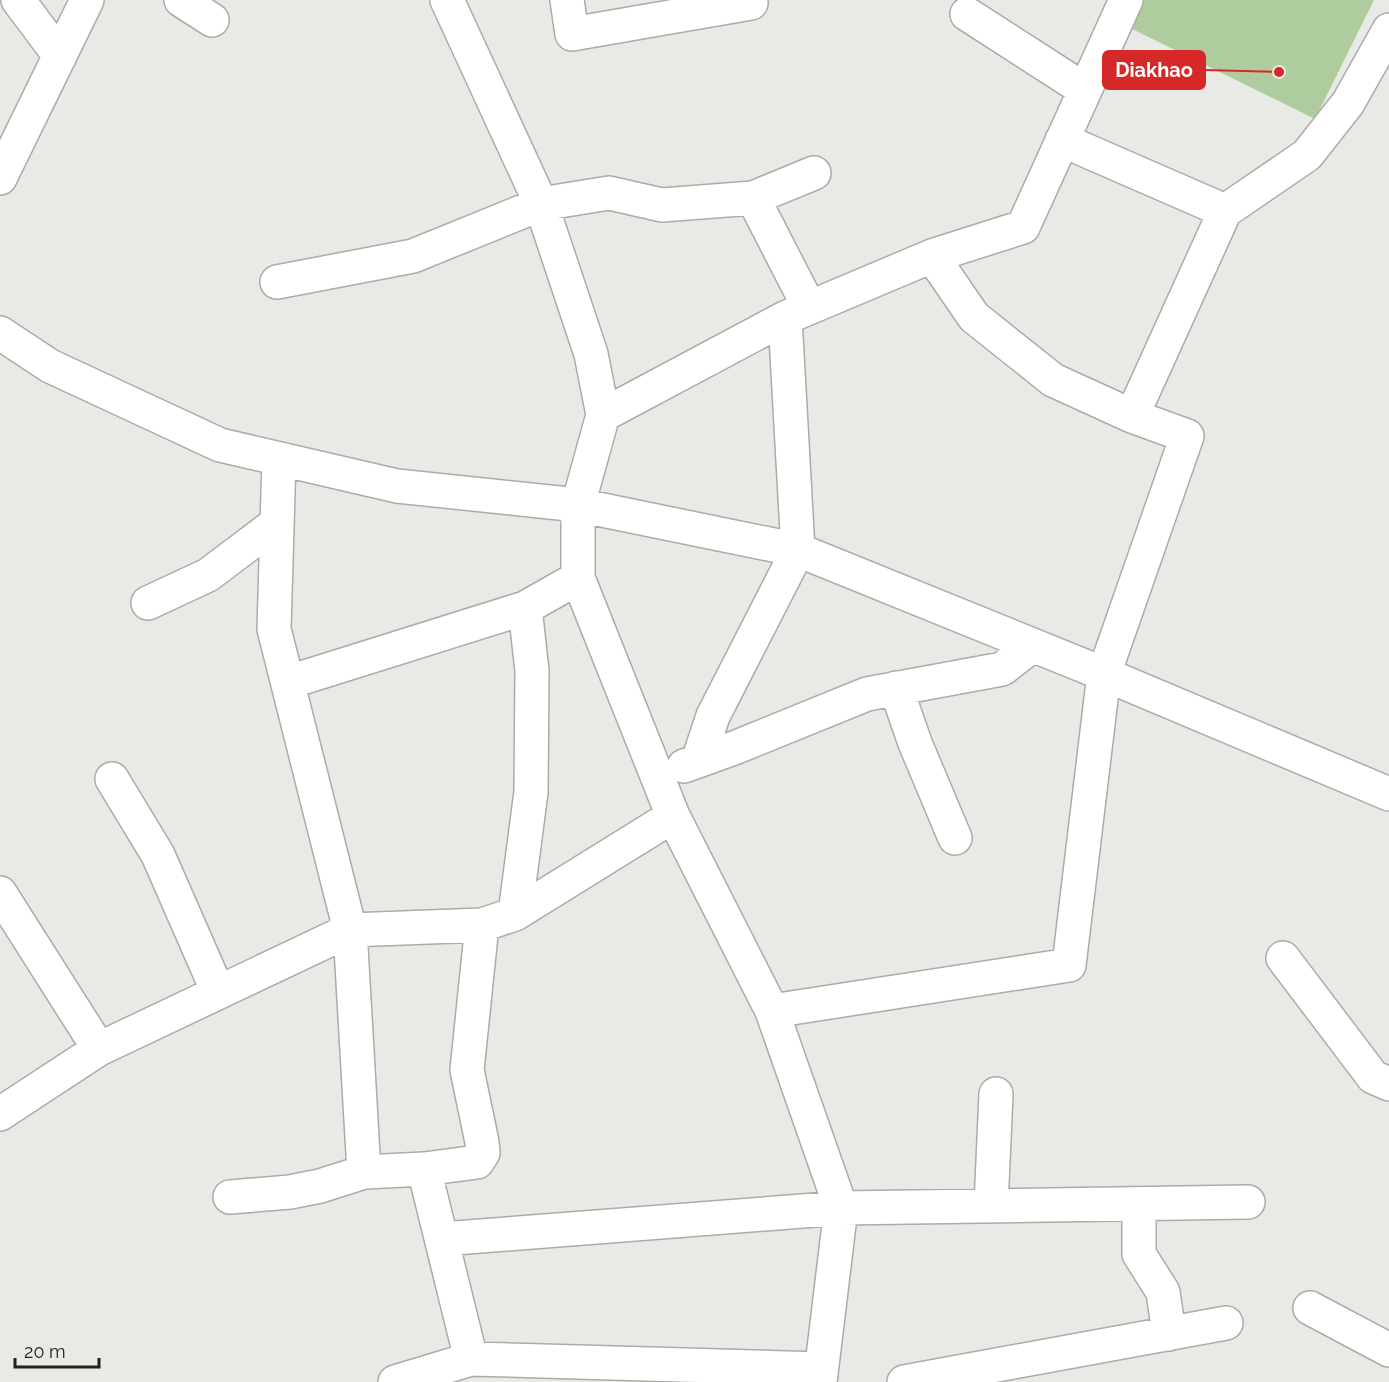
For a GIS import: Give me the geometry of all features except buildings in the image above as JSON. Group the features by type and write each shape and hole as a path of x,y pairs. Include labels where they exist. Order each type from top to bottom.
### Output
{"street":[{"path":"18,0 60,56"},
{"path":"0,178 87,0"},
{"path":"181,0 212,20"},
{"path":"395,1382 471,1359 820,1375 841,1208 772,1011 673,816 578,578 578,505 603,415 591,354 541,204 447,0"},
{"path":"567,0 572,34 751,3"},
{"path":"603,415 797,313 932,256 1023,227 1126,0"},
{"path":"967,14 1085,90"},
{"path":"1132,416 1225,211 1307,154 1348,103 1389,30"},
{"path":"1062,140 1225,211"},
{"path":"277,282 413,256 541,204 609,193 662,205 753,198 814,173"},
{"path":"698,761 713,716 798,550 797,313 753,198"},
{"path":"772,1011 1070,965 1104,674 1186,436 1132,416 1053,380 974,317 932,256"},
{"path":"0,333 50,366 220,445 397,486 578,505 798,550 1104,674 1389,794"},
{"path":"279,459 274,629 350,930 364,1172"},
{"path":"148,603 208,575 277,523"},
{"path":"289,682 525,608 578,578"},
{"path":"514,914 531,792 532,670 525,608"},
{"path":"657,775 867,694 1002,669 1033,645"},
{"path":"896,688 915,743 955,838"},
{"path":"112,779 158,855 218,992"},
{"path":"0,1114 99,1048 350,930 482,925 514,914 673,816"},
{"path":"0,893 99,1048"},
{"path":"230,1197 290,1192 320,1186 364,1172 424,1169 477,1162 483,1153 482,1142 467,1070 482,925"},
{"path":"1284,958 1373,1077 1389,1084"},
{"path":"991,1206 996,1094"},
{"path":"424,1169 471,1359"},
{"path":"442,1239 841,1208 1248,1202"},
{"path":"1139,1203 1139,1254 1163,1292 1169,1334"},
{"path":"1310,1308 1389,1350"},
{"path":"904,1382 1226,1323"}],"place":[{"name":"Diakhao","path":"1279,72"}]}
